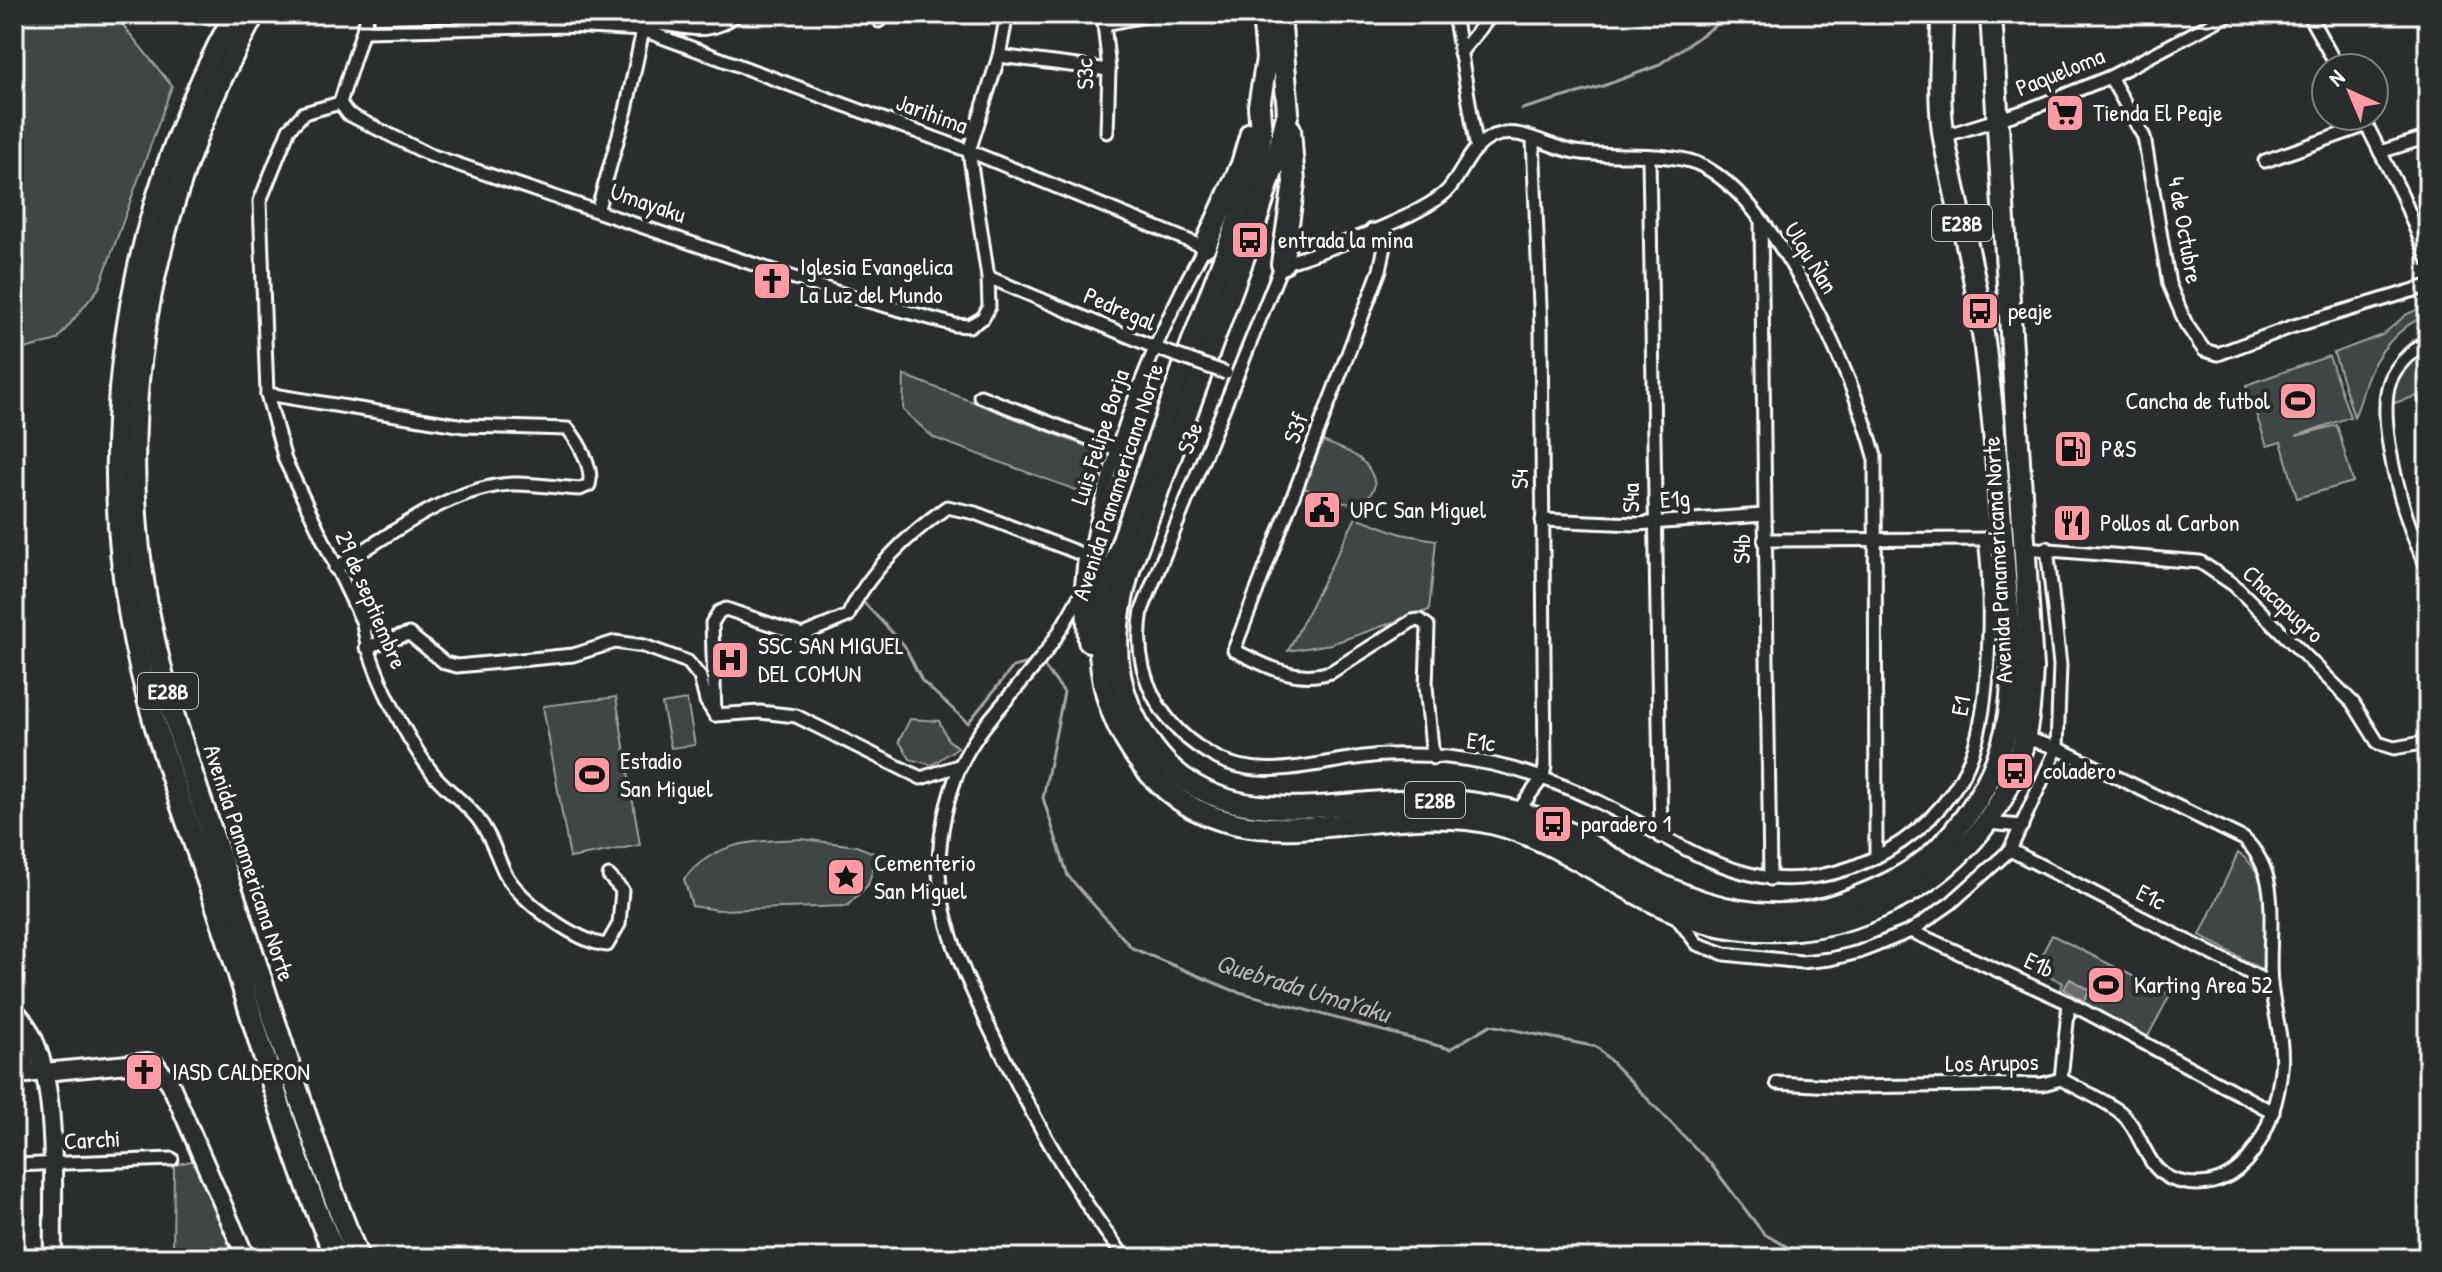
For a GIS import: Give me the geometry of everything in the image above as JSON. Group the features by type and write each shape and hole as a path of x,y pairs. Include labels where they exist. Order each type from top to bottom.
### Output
{"highway":[{"name":"Avenida Panamericana Norte","path":"235,14 176,139 144,237 130,301 119,383 116,474 124,573 156,726 304,1175 337,1258"},
{"name":"Avenida Panamericana Norte","path":"254,14 191,143 152,280 137,384 138,544 151,626 177,728 280,1042 358,1258"},
{"name":"Avenida Panamericana Norte","path":"1263,14 1267,59 1259,106 1261,133 1255,176 1116,554 1101,612 1100,662 1110,710 1137,758 1176,795 1216,817 1254,826 1293,830 1411,819 1486,822 1542,841 1625,888 1701,921 1769,931 1810,929 1867,912 1913,892 1955,859 1986,823 2015,771 2025,738 2032,668 2008,308 2000,118 1991,14"},
{"name":"Avenida Panamericana Norte","path":"1280,14 1288,112 1250,240 1121,596 1115,640 1127,701 1143,733 1175,770 1207,791 1237,803 1300,810 1429,800 1518,811 1566,830 1684,898 1737,911 1782,914 1828,908 1900,878 1927,860 1954,832 1987,783 2009,718 2013,682 1994,539 1980,311 1944,136 1942,14"},
{"path":"1205,246 1242,164 1259,106"},
{"path":"1282,264 1294,183 1288,112"},
{"path":"1089,557 1086,628 1100,662"}],"street":[{"path":"340,103 366,31 368,14"},
{"path":"366,31 568,26 643,30 653,25 700,31 722,26 737,14"},
{"path":"988,277 969,151 999,56 1007,14"},
{"path":"1104,19 1156,14"},
{"path":"1282,264 1324,252 1421,209 1446,191 1477,149 1454,14"},
{"path":"1460,53 1492,14"},
{"name":"Paqueloma","path":"1944,136 2025,111 2110,77 2230,14"},
{"path":"2308,14 2329,52"},
{"name":"S3c","path":"1104,19 1109,70 1107,132"},
{"path":"598,208 626,110 643,30"},
{"name":"Jarihima","path":"643,30 969,151 1205,246"},
{"path":"999,56 1109,70"},
{"name":"4 de Octubre","path":"2110,77 2144,137 2169,284 2186,324 2204,350 2218,354 2291,327 2428,286"},
{"name":"Umayaku","path":"340,103 348,114 430,155 598,208 839,293 955,325 969,326 983,318 989,307 988,277"},
{"name":"29 de septiembre","path":"340,103 304,113 289,129 260,201 267,394 285,460 363,623 366,647 377,676 433,774 477,818 493,843 506,876 527,900 554,921 598,944 607,945 619,924 622,890 609,876"},
{"path":"2265,161 2335,132"},
{"path":"2370,132 2428,259"},
{"name":"Ulqu Ñan","path":"1477,149 1493,136 1510,134 1574,152 1696,163 1723,179 1749,203 1826,323 1864,417 1875,456 1876,857"},
{"path":"2380,152 2428,137"},
{"name":"S4","path":"1533,139 1541,330 1546,670 1543,777"},
{"name":"S4a","path":"1649,158 1653,523 1661,837"},
{"name":"S4b","path":"1761,220 1770,879"},
{"name":"S3f","path":"1372,230 1387,237 1380,270 1234,650 1270,668 1299,677 1316,677 1331,672 1412,621 1420,620 1428,626 1431,634 1426,686 1433,758"},
{"name":"Luis Felipe Borja","path":"1089,557 1099,509 1119,450 1157,349 1205,246"},
{"name":"S3e","path":"1139,627 1142,610 1232,375 1282,264"},
{"name":"Pedregal","path":"988,277 1157,349 1232,375"},
{"path":"2428,341 2401,362 2390,380 2386,400 2400,497 2417,549 2428,567"},
{"path":"267,394 464,426 568,429 577,440 591,478 589,485 580,489 511,484 480,491 445,503 335,568"},
{"path":"980,396 1119,450"},
{"path":"715,715 712,623 719,612 726,609 802,635 848,616 856,598 872,577 912,535 947,507 975,513 1089,557"},
{"name":"E1g","path":"1542,520 1653,523 1764,515"},
{"path":"1764,540 1994,539"},
{"name":"E1","path":"1876,857 1910,836 1952,790 1976,743 1987,687 1994,539"},
{"name":"Chacapugro","path":"2025,548 2200,562 2234,585 2353,703 2378,743 2394,748 2428,742"},
{"path":"1670,908 1697,944 1725,954 1764,960 1830,959 1859,952 1911,931 1951,903 2010,850 2057,748 2060,665 2047,548"},
{"path":"1086,586 1040,660 985,726 961,765 946,804 939,865 948,926 969,984 1032,1117 1087,1209 1125,1258"},
{"name":"E1c","path":"1139,627 1139,660 1159,708 1184,736 1216,758 1260,770 1387,755 1473,761 1543,777 1715,863 1770,879 1822,877 1876,857"},
{"path":"366,647 409,634 445,663 457,666 573,655 615,642 644,646 688,662 700,677 706,701 715,715"},
{"path":"715,715 760,712 796,716 921,778 961,765"},
{"name":"Los Arupos","path":"1777,1083 1852,1087 2043,1084 2061,1079 2121,1113 2155,1168 2179,1182 2215,1181 2237,1172 2258,1146 2273,1112 2282,1067 2271,984 2271,897 2267,874 2258,852 2244,839 2057,748 2025,738"},
{"path":"1518,811 1543,777"},
{"path":"1986,823 2022,826"},
{"name":"E1c","path":"2010,850 2271,984"},
{"name":"E1b","path":"1911,931 2069,1003 2273,1112"},
{"path":"2061,1079 2069,1003"},
{"path":"14,1012 30,1027 47,1072 53,1258"},
{"path":"14,1012 21,1074 150,1062 156,1065 170,1083 246,1258"},
{"name":"Carchi","path":"14,1165 172,1159"}],"shaded area":[{"path":"14,14 114,14 172,86 99,288 57,340 14,352"},
{"path":"2428,305 2428,315 2408,325 2390,341 2376,361 2354,417 2334,353 2382,335 2407,314"},
{"path":"2428,331 2428,421 2417,396 2381,407 2394,362 2406,346"},
{"name":"Cancha de futbol","path":"2329,356 2350,417 2296,436 2337,425 2353,482 2297,498 2281,442 2267,446 2246,385"},
{"path":"904,375 1103,453 1092,496 934,438 903,410"},
{"path":"1323,441 1356,456 1373,475 1375,485 1362,501 1344,503 1304,488"},
{"path":"1356,517 1401,534 1436,540 1429,610 1331,644 1288,651"},
{"name":"Estadio San Miguel","path":"616,697 640,845 570,858 543,706"},
{"path":"687,700 695,745 671,748 662,704"},
{"path":"910,719 939,721 948,740 958,747 932,765 910,759 899,741"},
{"path":"802,839 856,846 877,854 868,885 847,906 719,910 692,906 684,879 710,856 752,842"},
{"path":"2238,853 2250,863 2263,890 2266,922 2263,970 2200,935"},
{"name":"Karting Area 52","path":"2052,935 2170,995 2147,1038 2059,992 2063,983 2035,968"},
{"path":"2070,979 2090,990 2084,1001 2064,989"},
{"path":"200,1159 244,1258 173,1258 174,1165"}],"waterway":[{"path":"1522,109 1603,86 1657,66 1732,14"},
{"name":"Quebrada UmaYaku","path":"865,604 904,645 922,681 968,723 1013,667 1033,662"},
{"name":"Quebrada UmaYaku","path":"1042,664 1064,692 1043,798 1068,876 1132,948 1232,990 1450,1049 1490,1025 1597,1047 1710,1163 1764,1234 1808,1258"}],"place":[{"name":"Tienda El Peaje","path":"2065,113"},
{"name":"entrada la mina","path":"1250,240"},
{"name":"Iglesia Evangelica La Luz del Mundo","path":"772,281"},
{"name":"peaje","path":"1980,311"},
{"name":"Cancha de futbol","path":"2298,401"},
{"name":"P&S","path":"2073,449"},
{"name":"UPC San Miguel","path":"1322,510"},
{"name":"Pollos al Carbon","path":"2072,523"},
{"name":"SSC SAN MIGUEL DEL COMUN","path":"730,660"},
{"name":"coladero","path":"2015,771"},
{"name":"Estadio San Miguel","path":"592,775"},
{"name":"paradero 1","path":"1553,824"},
{"name":"Cementerio San Miguel","path":"846,877"},
{"name":"Karting Area 52","path":"2106,985"},
{"name":"IASD CALDERON","path":"144,1072"}]}
